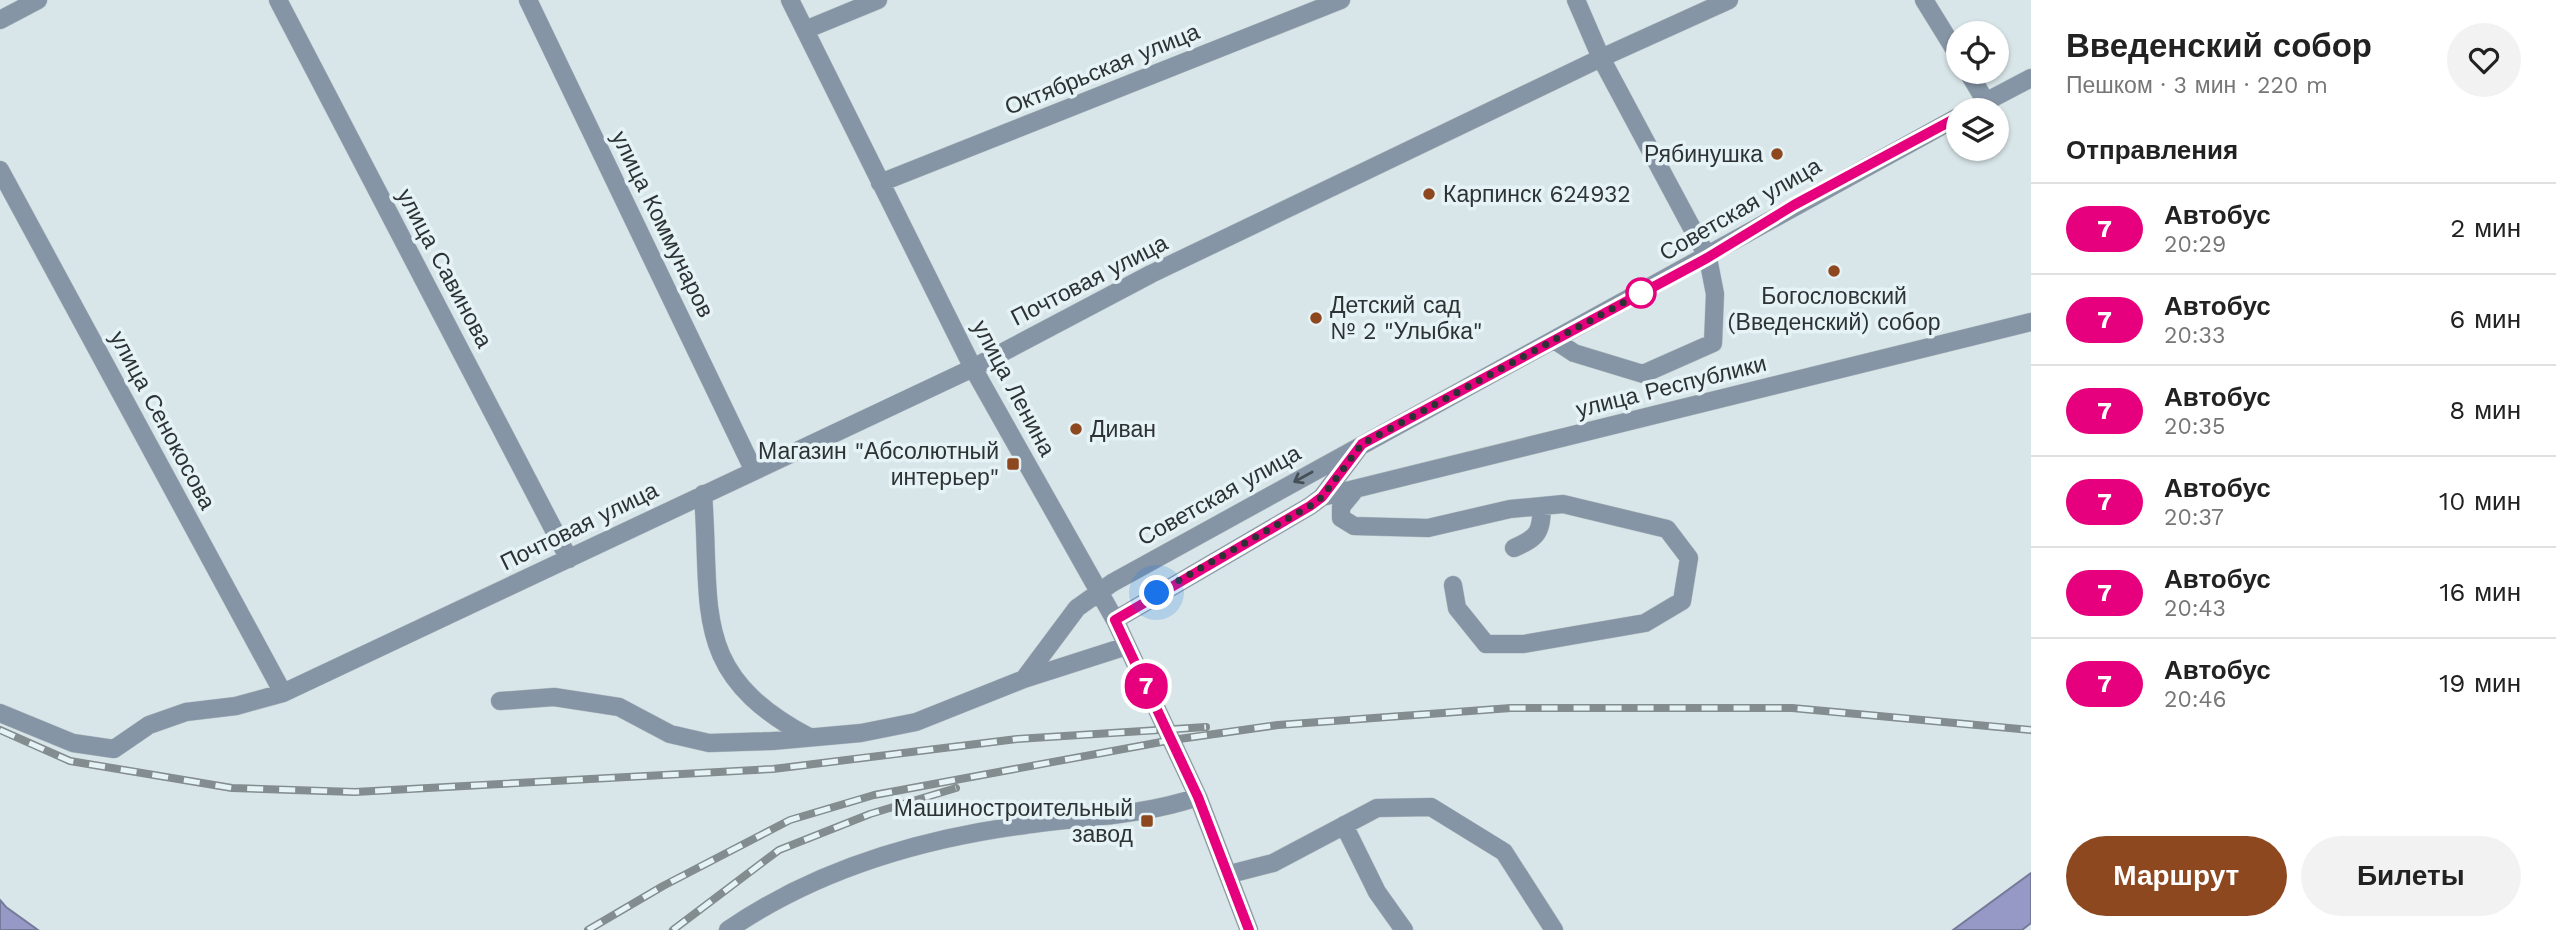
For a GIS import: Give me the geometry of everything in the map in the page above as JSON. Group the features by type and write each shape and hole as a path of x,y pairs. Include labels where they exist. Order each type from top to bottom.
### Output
{"street":[{"path":"0,20 38,0"},
{"name":"улица Савинова","path":"278,0 569,559"},
{"name":"улица Коммунаров","path":"528,0 753,469"},
{"name":"улица Ленина","path":"790,0 973,368 1115,620 1198,797 1230,874 1249,930"},
{"path":"805,30 878,0"},
{"name":"Октябрьская улица","path":"880,183 1341,0"},
{"path":"1556,341 1574,353 1643,374 1713,343 1715,294 1707,258 1601,58 1576,0"},
{"name":"Почтовая улица","path":"0,713 73,743 114,749 149,725 187,712 236,706 283,693 753,469 973,368 1151,274 1601,58 1729,0"},
{"path":"1924,0 1946,36"},
{"path":"1993,98 2031,78"},
{"name":"Советская улица","path":"1024,679 1077,608 1100,591 1362,444 1707,258 1794,205 1946,123"},
{"name":"улица Сенокосова","path":"0,170 283,693"},
{"name":"улица Республики","path":"1322,497 2031,322"},
{"name":"Советская улица","path":"1115,620 1322,497 1362,444"},
{"path":"1354,490 1341,507 1342,518 1354,526 1428,528 1510,509 1563,504 1667,530 1689,558 1682,601 1645,623 1524,644 1486,645 1457,608 1452,585"},
{"path":"703,494 707,603 719,651 736,682 772,717 810,737"},
{"path":"1514,548 1530,541 1541,530 1542,506"},
{"path":"500,701 554,697 618,707 670,734 709,743 861,733 916,722 1024,679 1127,646"},
{"path":"729,930 769,902 825,875 895,851 1008,827 1146,812 1198,797"},
{"path":"1230,874 1273,863 1377,807 1431,807 1504,852 1554,930"},
{"path":"1344,825 1377,892 1404,930"}],"water":[{"path":"2031,873 2031,923 2022,930 1953,930"},
{"path":"0,900 6,907 38,930 0,930"}],"railway":[{"path":"588,930 663,886 790,820 874,795 1172,740 1278,725 1511,708 1792,708 2031,730"},
{"path":"0,730 70,761 232,788 355,792 773,769 1017,739 1206,727"},
{"path":"673,930 779,850 870,814 956,788"}],"bus line":[{"name":"7","path":"1249,930 1230,874 1198,797 1115,620 1135,605 1310,506 1322,497 1362,444 1556,341 1707,258 1794,205 1946,123"}],"place":[{"name":"Рябинушка","path":"1777,154"},
{"name":"Карпинск 624932","path":"1429,194"},
{"name":"Богословский (Введенский) собор","path":"1834,271"},
{"name":"Детский сад № 2 \"Улыбка\"","path":"1316,318"},
{"name":"Диван","path":"1076,429"},
{"name":"Магазин \"Абсолютный интерьер\"","path":"1013,464"},
{"name":"Машиностроительный завод","path":"1147,821"}],"route":[{"path":"1157,593 1310,506 1322,497 1362,444 1641,293"}]}
